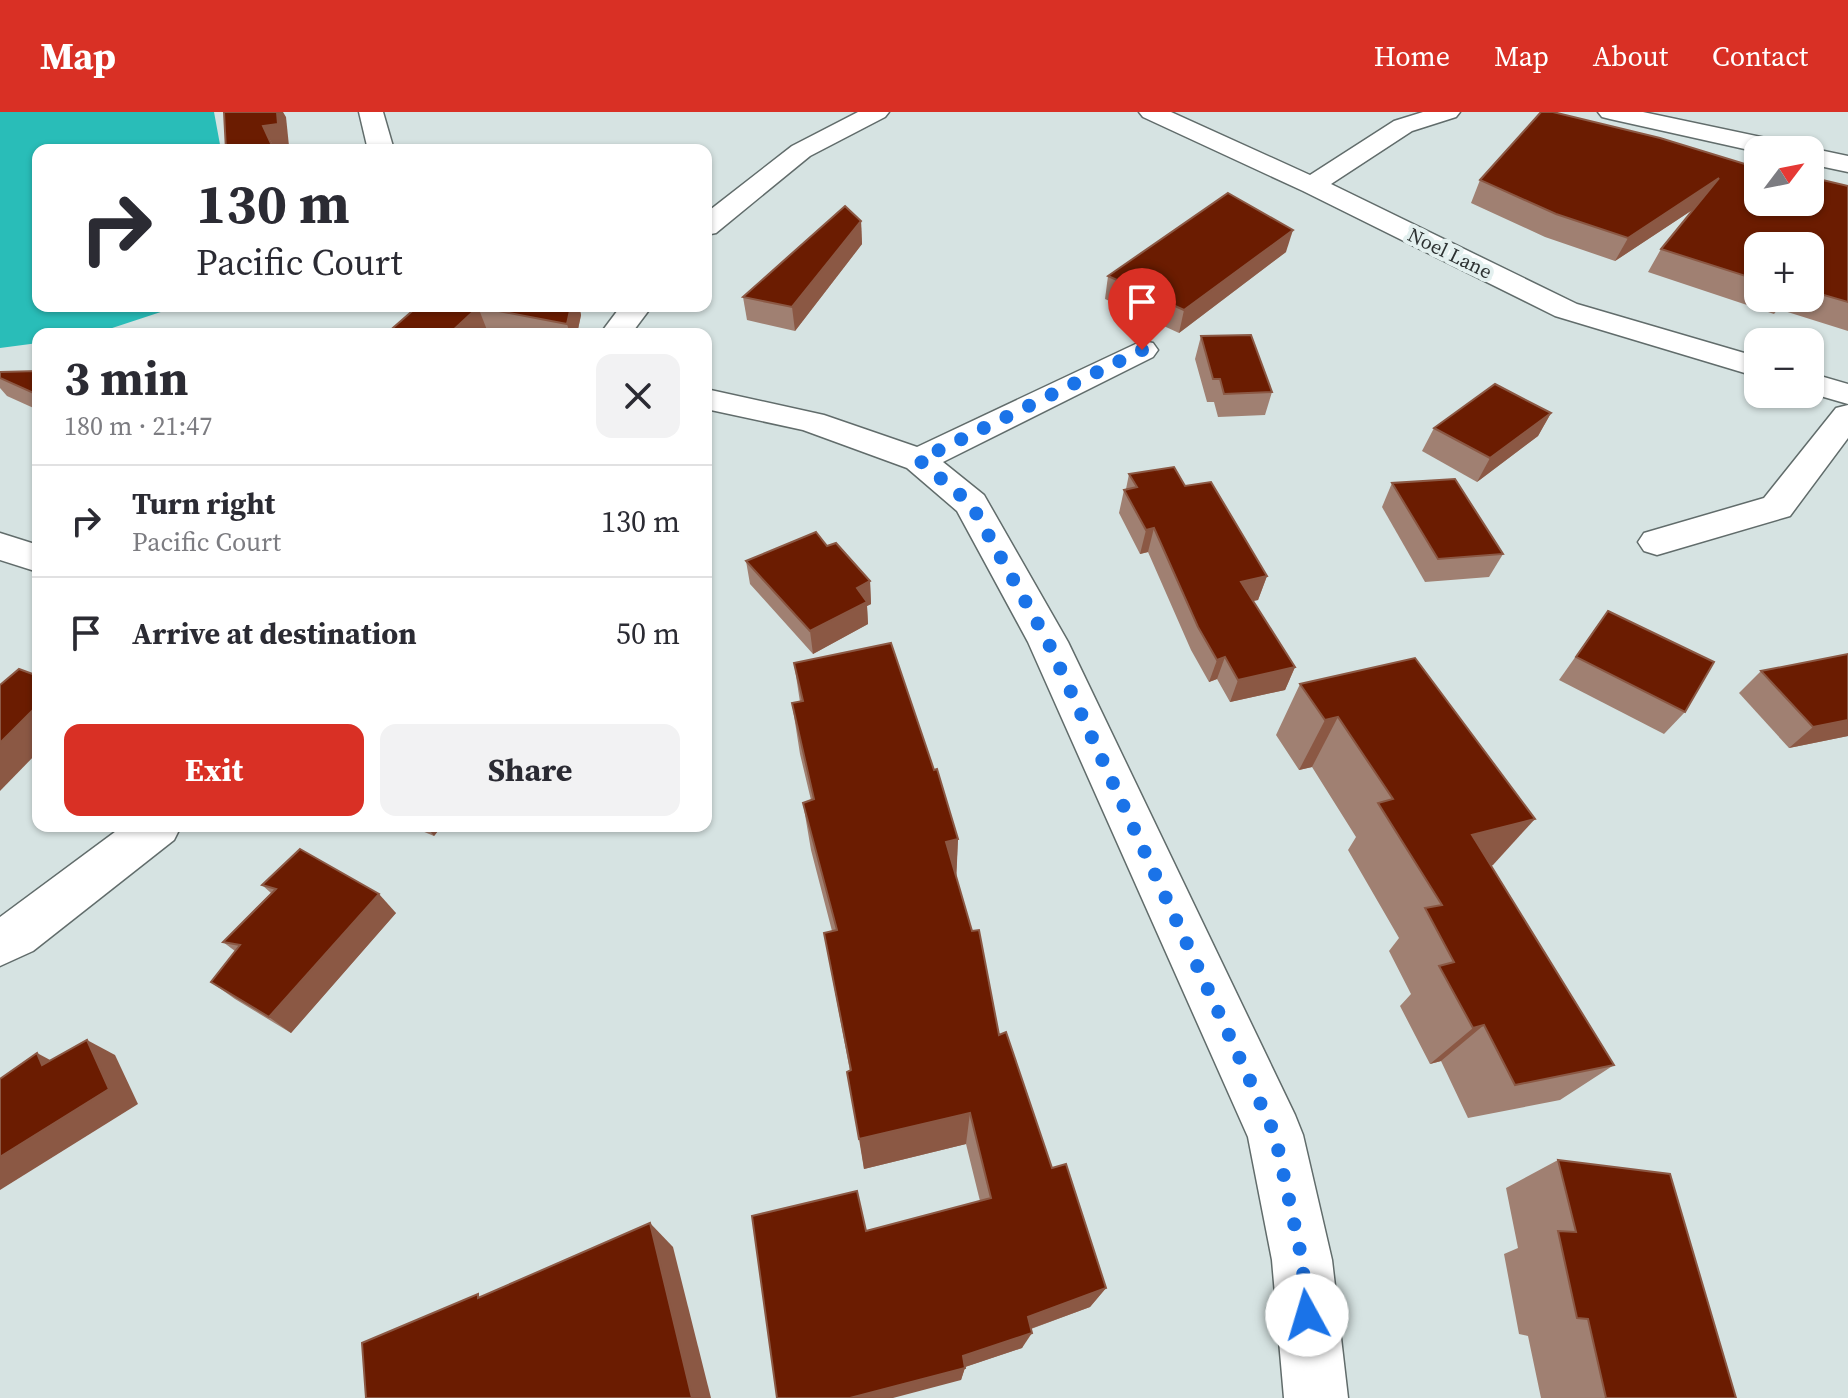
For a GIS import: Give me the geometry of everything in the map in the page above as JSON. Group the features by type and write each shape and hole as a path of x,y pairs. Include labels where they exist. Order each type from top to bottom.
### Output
{"street":[{"path":"371,112 379,144"},
{"path":"712,222 801,151 877,112"},
{"name":"Noel Lane","path":"1151,112 1312,185 1566,310 1744,363"},
{"path":"1312,185 1403,126 1448,112"},
{"path":"1610,112 1744,141"},
{"path":"1824,159 1848,164"},
{"path":"620,328 632,312"},
{"path":"919,460 1142,350"},
{"path":"1824,387 1848,394"},
{"path":"712,400 812,422 919,460 971,504 1048,642 1275,1135 1302,1260 1316,1398"},
{"path":"1657,542 1777,507 1848,415"},
{"path":"0,546 32,557"},
{"path":"0,943 15,935 150,832"}],"shaded area":[{"path":"0,112 214,112 220,144 32,144 32,312 161,312 112,328 32,328 32,344 0,348"}],"building":[{"path":"224,112 277,112 278,124 263,126 271,144 226,144"},
{"path":"1541,112 1553,112 1660,138 1744,164 1744,216 1824,216 1824,180 1848,186 1848,302 1824,295 1824,232 1744,232 1744,276 1661,249 1719,178 1628,238 1556,214 1480,180"},
{"path":"1228,193 1293,230 1184,310 1108,276"},
{"path":"845,206 861,221 792,307 743,297"},
{"path":"411,312 473,312 455,328 393,328"},
{"path":"504,312 570,312 567,324"},
{"path":"1251,335 1272,392 1224,394 1220,379 1213,379 1201,336"},
{"path":"32,371 32,392 0,378 0,372"},
{"path":"1495,384 1551,413 1490,458 1434,428"},
{"path":"1174,467 1185,486 1211,482 1267,576 1241,582 1295,667 1238,680 1225,657 1217,660 1198,627 1154,528 1146,530 1124,490 1137,487 1129,474"},
{"path":"1455,479 1503,554 1438,559 1392,483"},
{"path":"816,532 827,546 836,543 870,581 857,588 867,602 810,631 746,561"},
{"path":"1608,611 1714,662 1685,712 1576,657"},
{"path":"891,643 934,770 937,769 958,839 946,842 972,931 979,930 999,1035 1006,1032 1052,1168 1066,1164 1106,1288 1028,1317 1032,1333 963,1356 965,1368 850,1398 777,1398 752,1216 857,1191 866,1231 991,1198 970,1113 859,1139 847,1072 851,1070 824,933 837,930 803,803 814,799 792,703 803,701 794,663"},
{"path":"1848,654 1848,720 1813,727 1761,671"},
{"path":"1415,658 1535,819 1472,835 1614,1065 1515,1085 1484,1025 1473,1028 1439,966 1454,962 1425,908 1442,905 1378,803 1393,799 1338,717 1325,720 1300,684"},
{"path":"19,669 32,674 32,711 0,743 0,685"},
{"path":"300,849 379,894 269,1017 211,982 240,945 223,942 276,889 262,885"},
{"path":"87,1040 109,1089 0,1157 0,1079 37,1053 42,1065"},
{"path":"1558,1160 1670,1174 1736,1398 1606,1398 1588,1319 1577,1318 1558,1231 1576,1232"},
{"path":"650,1223 692,1398 366,1398 362,1343 478,1294 478,1298"}],"route":[{"path":"1142,350 919,460 971,504 1048,642 1275,1135 1302,1260 1307,1315"}]}
